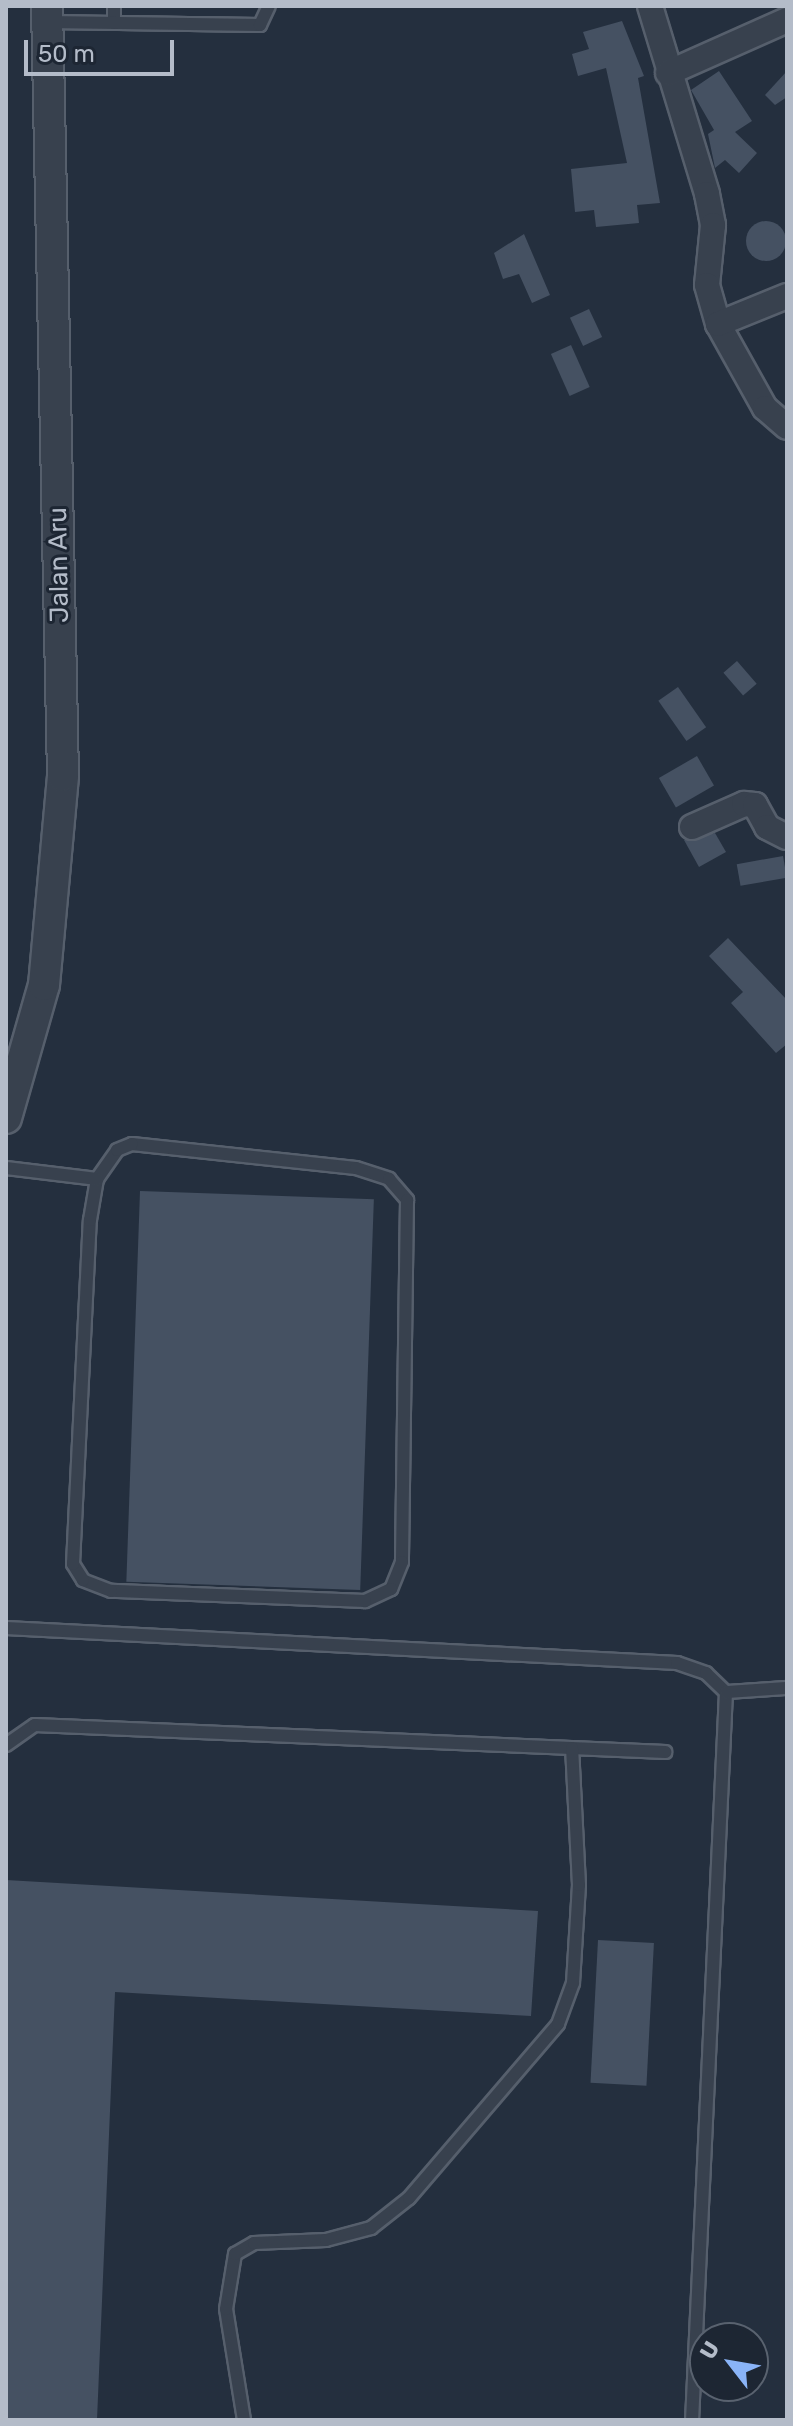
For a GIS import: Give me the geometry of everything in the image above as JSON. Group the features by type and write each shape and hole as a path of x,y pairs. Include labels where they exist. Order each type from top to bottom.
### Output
{"street":[{"path":"650,6 707,194 713,225 707,285 718,324 765,408 787,427"},
{"name":"Jalan Aru","path":"6,1118 44,985 63,776 47,14"},
{"path":"668,73 787,20"},
{"path":"718,324 787,296"},
{"path":"692,827 744,804 755,805 767,827 787,837"}],"lane":[{"path":"114,6 114,23"},
{"path":"47,14 114,23 260,25 269,6"},
{"path":"132,1144 356,1168 389,1179 407,1200 402,1562 391,1589 365,1601 111,1591 83,1580 73,1564 71,1524 97,1179 117,1150 132,1144"},
{"path":"6,1168 97,1179"},
{"path":"6,1628 677,1663 706,1673 726,1692 787,1688"},
{"path":"692,2420 726,1692"},
{"path":"6,1745 35,1725 665,1752"},
{"path":"244,2420 226,2309 235,2254 254,2243 326,2240 371,2228 409,2198 558,2024 573,1983 579,1885 572,1748"}],"building":[{"path":"622,21 644,76 638,78 660,203 637,205 639,223 596,227 594,210 575,212 571,169 627,163 606,68 578,76 572,54 589,49 583,32"},
{"path":"719,71 752,121 735,132 757,153 739,173 725,160 715,168 708,134 714,130 691,90"},
{"path":"787,71 787,97 775,105 765,95"},
{"path":"766,221 780,227 786,241 780,255 766,261 752,255 746,241 752,227"},
{"path":"524,234 550,295 532,303 519,274 503,279 494,253"},
{"path":"589,309 602,337 583,346 570,318"},
{"path":"571,345 590,387 570,396 551,354"},
{"path":"737,661 757,684 743,695 723,673"},
{"path":"678,687 706,727 686,741 658,701"},
{"path":"697,756 714,785 676,807 659,778"},
{"path":"715,833 726,852 699,867 684,840"},
{"path":"783,856 787,878 741,886 737,864"},
{"path":"728,938 787,1000 787,1044 776,1053 731,1003 743,992 709,956"},
{"path":"140,1191 374,1199 360,1590 126,1582"},
{"path":"6,1880 538,1911 531,2016 115,1992 97,2420 6,2420"},
{"path":"598,1940 654,1943 646,2086 591,2083"}]}
